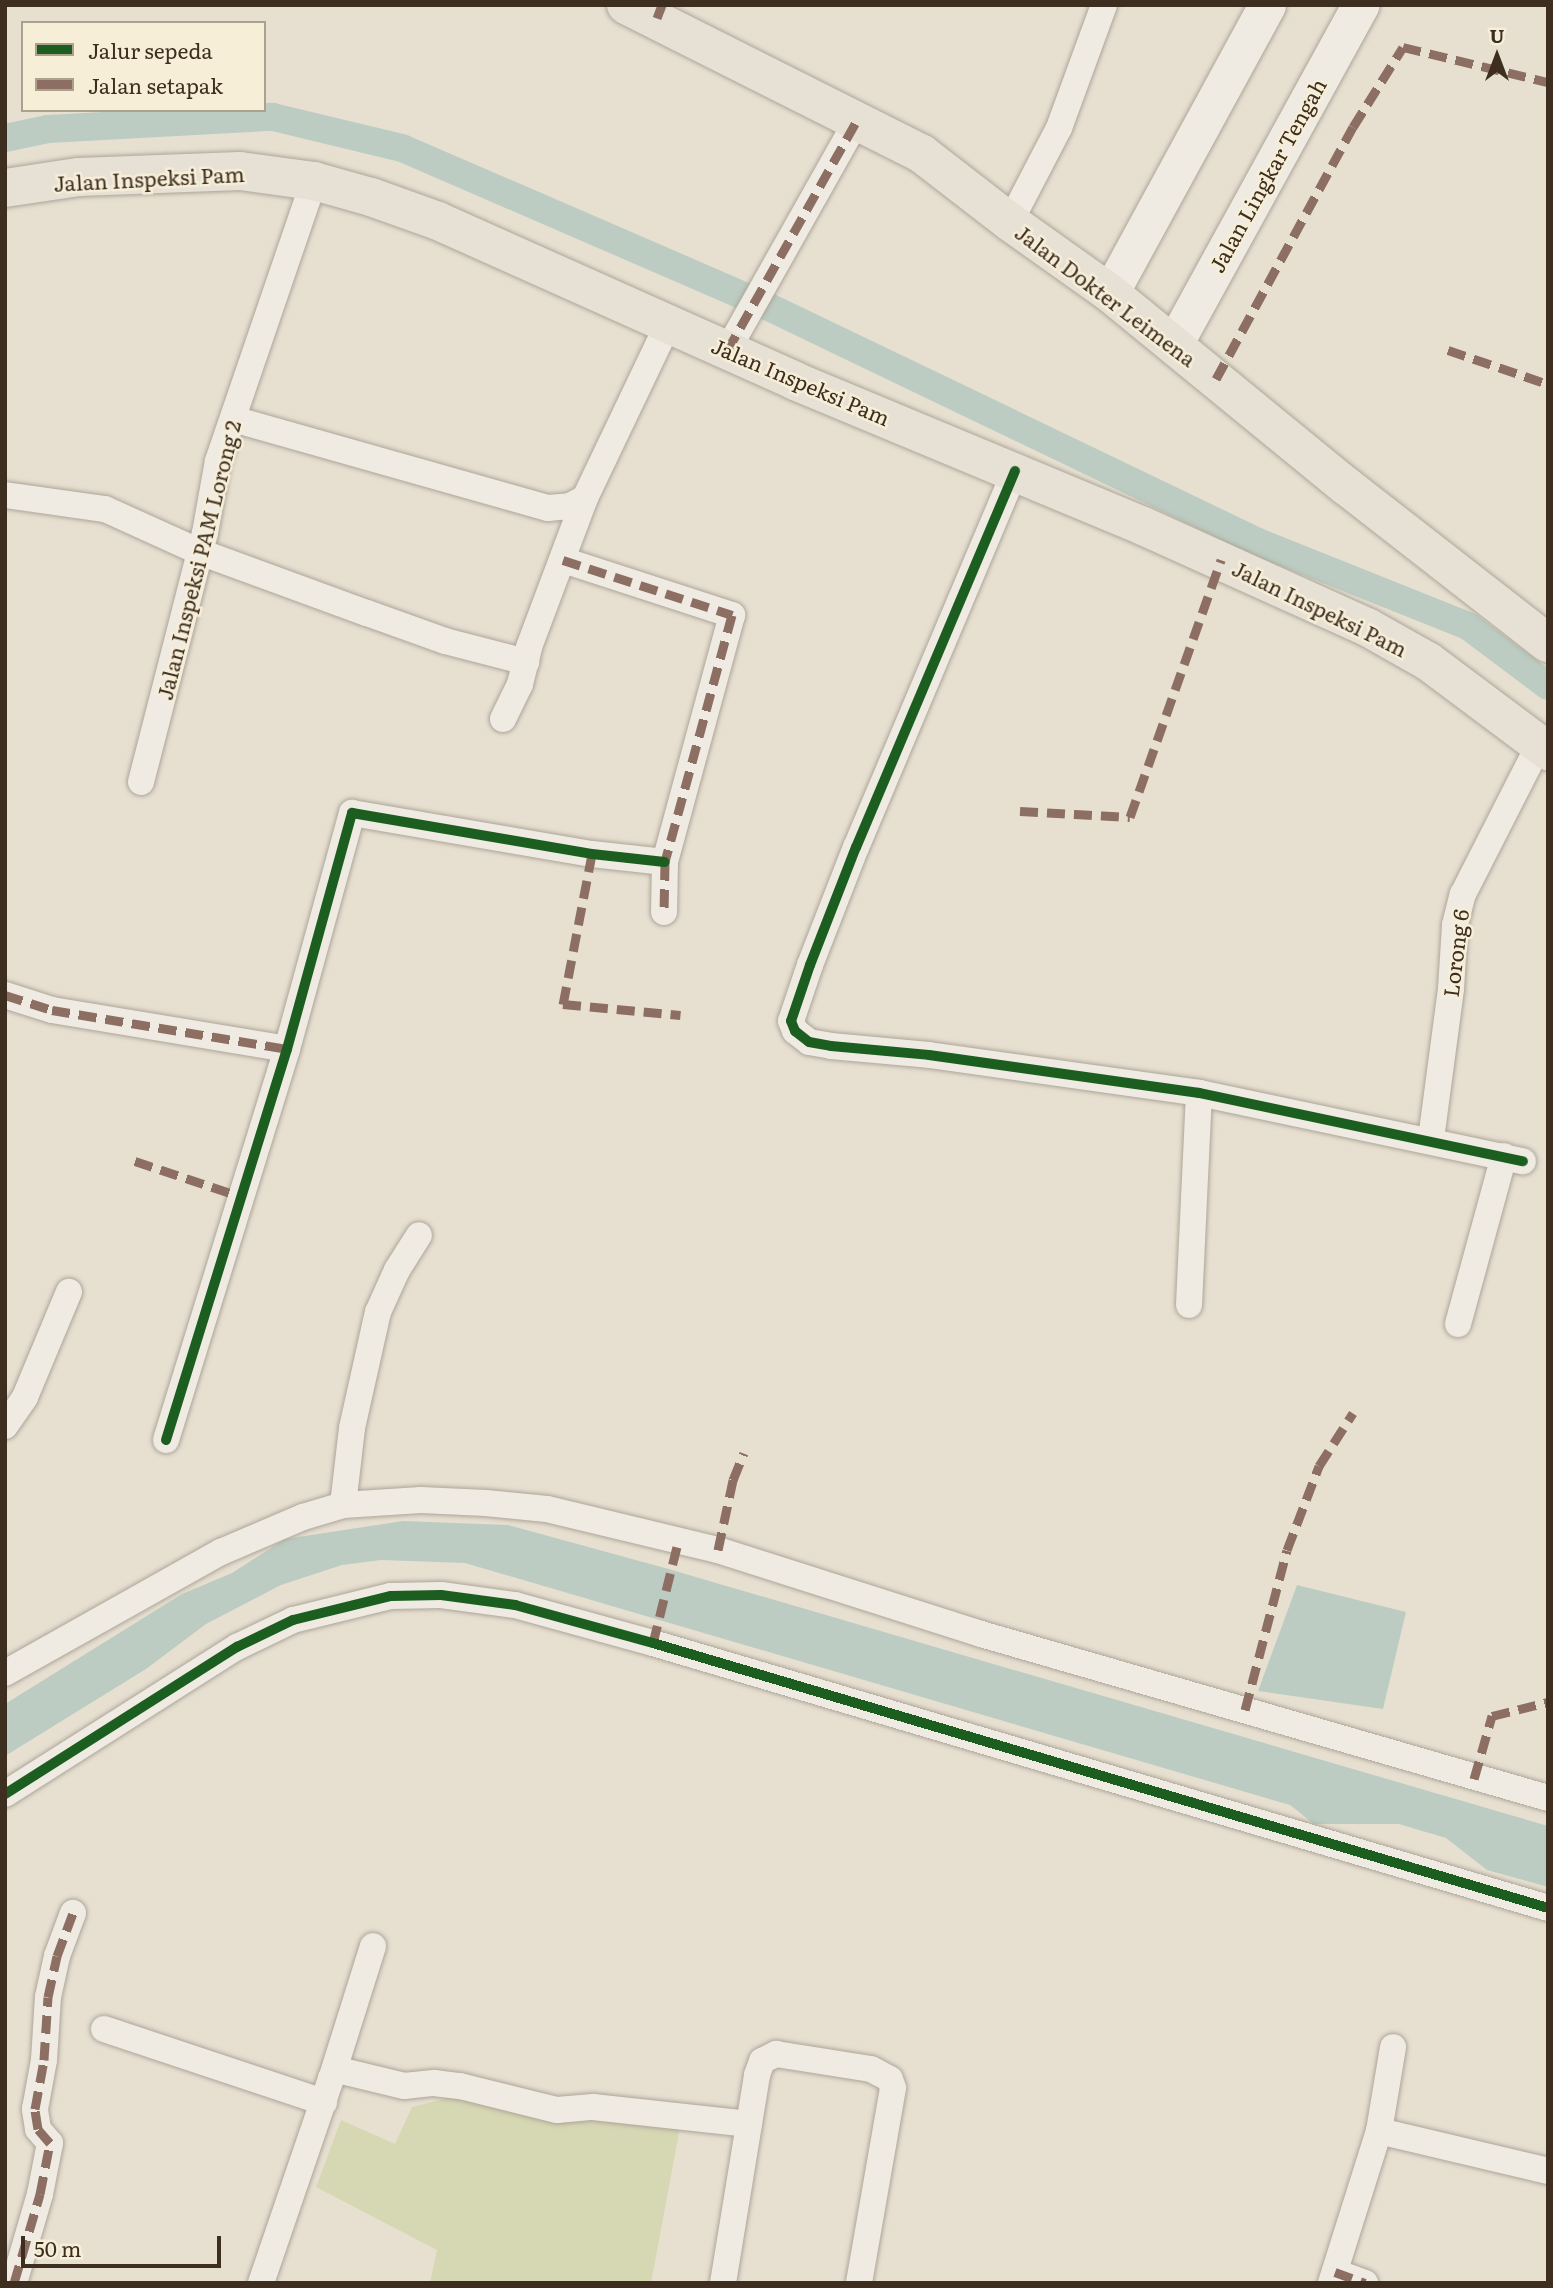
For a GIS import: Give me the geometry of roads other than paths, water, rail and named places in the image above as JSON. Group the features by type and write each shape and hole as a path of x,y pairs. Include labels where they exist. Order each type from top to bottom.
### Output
{"main road":[{"name":"Jalan Dokter Leimena","path":"626,5 922,154 1010,222 1110,293 1346,486 1548,643"},
{"path":"1110,293 1267,5"},
{"name":"Jalan Lingkar Tengah","path":"1174,344 1360,5"},
{"name":"Jalan Inspeksi Pam","path":"5,188 79,177 240,171 314,181 371,197 438,221 727,351 1015,471 1367,627 1429,662 1544,747"}],"street":[{"path":"1010,222 1059,128 1104,5"},
{"path":"727,351 857,120"},
{"name":"Jalan Inspeksi PAM Lorong 2","path":"141,782 200,552 218,461 314,181"},
{"path":"503,719 527,662 529,647 585,498 668,324"},
{"path":"233,419 548,508 570,506 585,498"},
{"path":"1015,471 851,858 810,965 792,1021 794,1031 809,1042 831,1046 929,1055 1199,1093 1513,1158 1458,1324"},
{"path":"5,495 105,509 200,552 445,641 527,662"},
{"path":"563,560 732,615 665,862 664,912"},
{"name":"Lorong 6","path":"1431,1139 1451,989 1455,926 1463,894 1544,747"},
{"path":"166,1440 287,1049 352,813 592,854 665,862"},
{"path":"5,995 52,1010 287,1049"},
{"path":"1189,1305 1199,1093"},
{"path":"343,1505 352,1428 378,1312 397,1270 419,1235"},
{"path":"5,1426 25,1397 69,1292"},
{"path":"5,1673 221,1552 303,1517 343,1505 421,1500 547,1509 679,1539 981,1634 1548,1798"},
{"path":"5,1794 237,1647 293,1620 391,1596 441,1595 515,1605 678,1650 1548,1908"},
{"path":"14,2283 40,2194 50,2143 38,2129 34,2109 44,2060 48,1997 57,1956 73,1913"},
{"path":"261,2283 324,2102 373,1946"},
{"path":"104,2029 324,2102"},
{"path":"1365,2283 1333,2277 1378,2131 1393,2047"},
{"path":"723,2283 758,2067 769,2056 776,2054 871,2069 890,2079 892,2096 859,2283"},
{"path":"333,2073 347,2070 404,2086 446,2084 558,2110 593,2107 749,2124"},
{"path":"1378,2131 1548,2171"}],"waterway":[{"path":"5,138 48,129 273,117 402,148 767,306 1258,542 1468,626 1548,686"}]}
